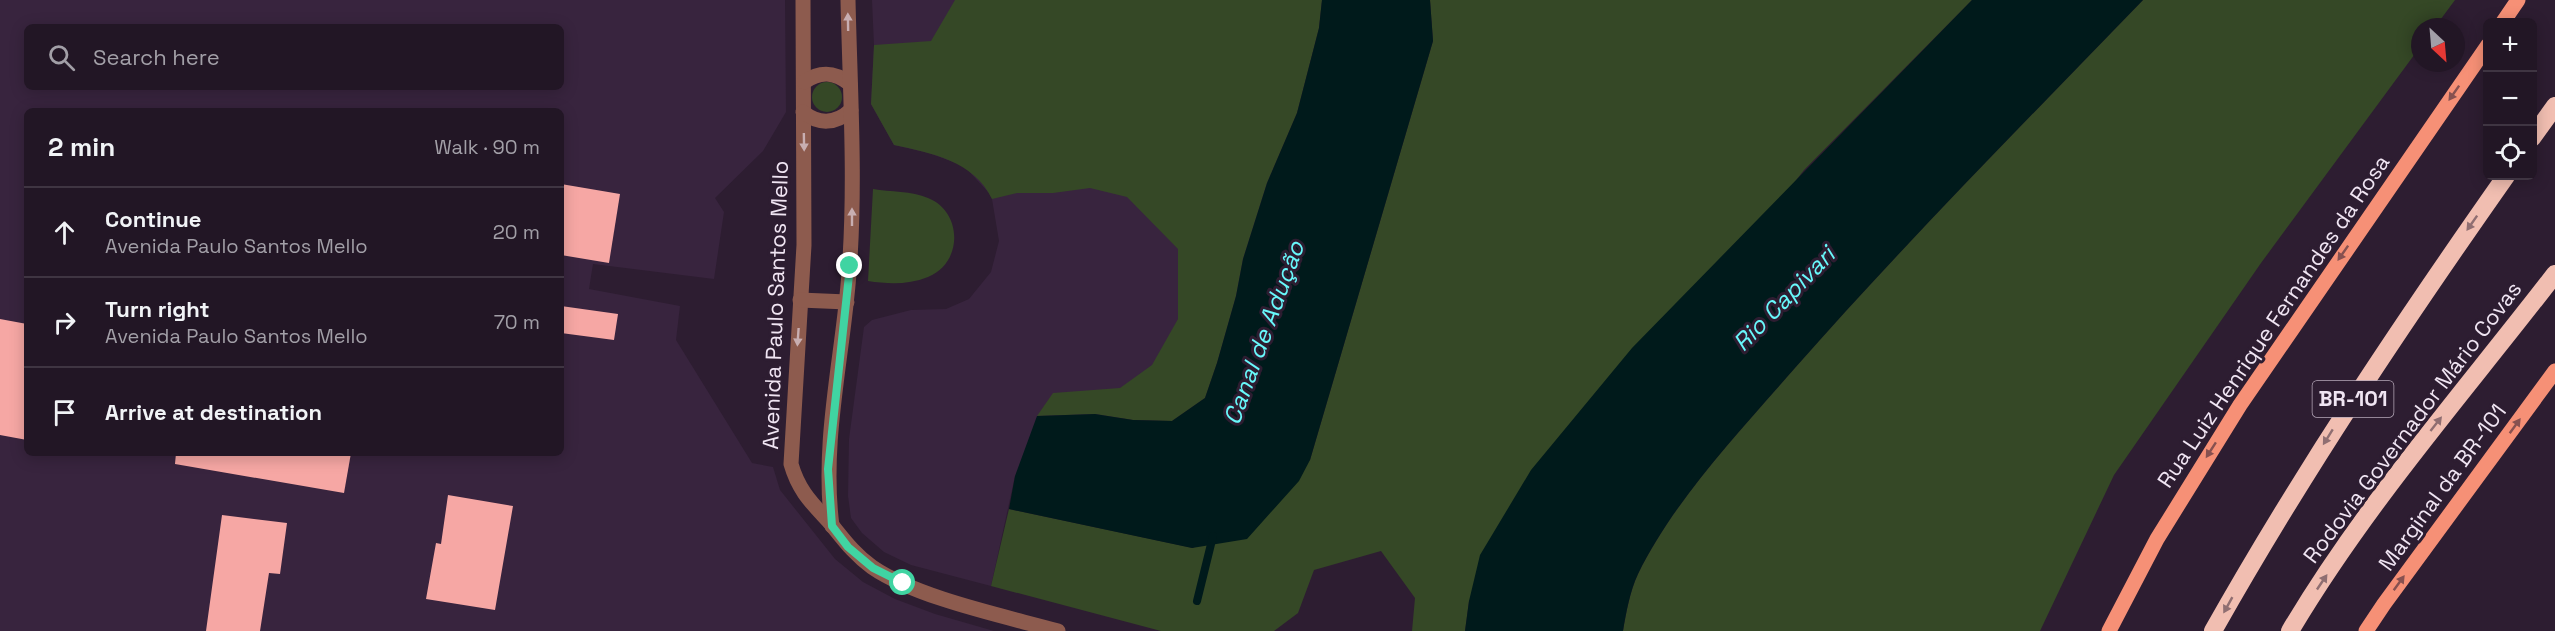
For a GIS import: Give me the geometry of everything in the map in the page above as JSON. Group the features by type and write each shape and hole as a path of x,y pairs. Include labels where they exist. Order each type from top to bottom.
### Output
{"highway":[{"path":"2537,131 2555,106"},
{"name":"BR-101","path":"2213,631 2258,551 2360,387 2503,180"},
{"name":"Rodovia Governador Mário Covas","path":"2290,631 2349,541 2402,468 2555,274"}],"main road":[{"path":"2506,18 2518,0"},
{"name":"Rua Luiz Henrique Fernandes da Rosa","path":"2109,631 2157,538 2240,405 2483,51"},
{"name":"Marginal da BR-101","path":"2366,631 2555,372"}],"street":[{"name":"Avenida Paulo Santos Mello","path":"803,0 804,245 791,464 796,483 848,547 873,568 903,583 940,597 1058,631"},
{"path":"832,526 828,469 847,302 852,228 848,0"},
{"path":"804,82 812,76 832,74 842,77 850,84"},
{"path":"803,112 812,119 822,121 843,117 851,110"},
{"path":"800,300 847,302"}],"shaded area":[{"path":"0,0 785,0 786,112 763,151 715,198 724,212 714,279 593,264 589,289 680,306 676,340 752,463 773,467 780,490 835,559 863,582 895,599 935,614 994,631 0,631"},
{"path":"872,0 1322,0 1217,363 1015,476 991,586 911,565 884,552 862,533 851,518 848,496 849,439 864,327 872,320 911,310 946,309 969,299 991,272 999,241 992,199 964,166 929,153 894,145 871,104 874,45"}],"green space":[{"path":"955,0 1322,0 1319,28 1297,113 1267,183 1243,259 1236,296 1205,398 1172,421 1133,420 1095,414 1037,416 1053,393 1120,388 1152,365 1178,319 1178,249 1127,197 1090,188 1053,193 1017,193 992,199 984,186 963,167 922,151 894,145 871,104 874,45 931,41"},
{"path":"1430,0 1972,0 1804,170 1469,601 1465,631 1412,631 1415,598 1381,551 1314,570 1298,613 1274,631 1161,631 991,586 1009,509 1193,548 1310,460 1433,41"},
{"path":"2143,0 2455,0 2442,18 2411,18 2411,59 2261,263 2114,475 2040,631 1623,631 1638,574 1670,519 1689,493 1794,369 1966,183"},
{"path":"827,82 838,86 842,97 838,108 827,112 816,108 812,97 816,86"},
{"path":"873,189 928,198 948,214 953,225 953,250 948,261 939,270 928,277 906,283 868,281"}],"water":[{"name":"Canal de Adução","path":"1322,0 1430,0 1433,41 1310,460 1299,481 1247,539 1192,548 1009,509 1015,476 1037,416 1095,414 1133,420 1172,421 1205,398 1236,296 1243,259 1267,183 1297,113 1319,28"},
{"name":"Rio Capivari","path":"1972,0 2143,0 1879,275 1709,467 1670,519 1638,574 1623,631 1465,631 1469,601 1480,555 1531,470 1632,348"}],"building":[{"path":"564,185 620,194 609,263 564,256"},
{"path":"564,306 618,314 614,340 564,333"},
{"path":"0,319 24,323 24,439 0,435"},
{"path":"176,456 350,456 344,493 175,464"},
{"path":"448,495 513,506 495,610 426,599 436,543 441,544"},
{"path":"222,515 287,523 280,574 269,573 260,631 206,631"}],"waterway":[{"path":"1197,601 1213,536"}],"route":[{"path":"850,266 830,437 828,497 832,526 848,547 873,568 903,583"}]}
